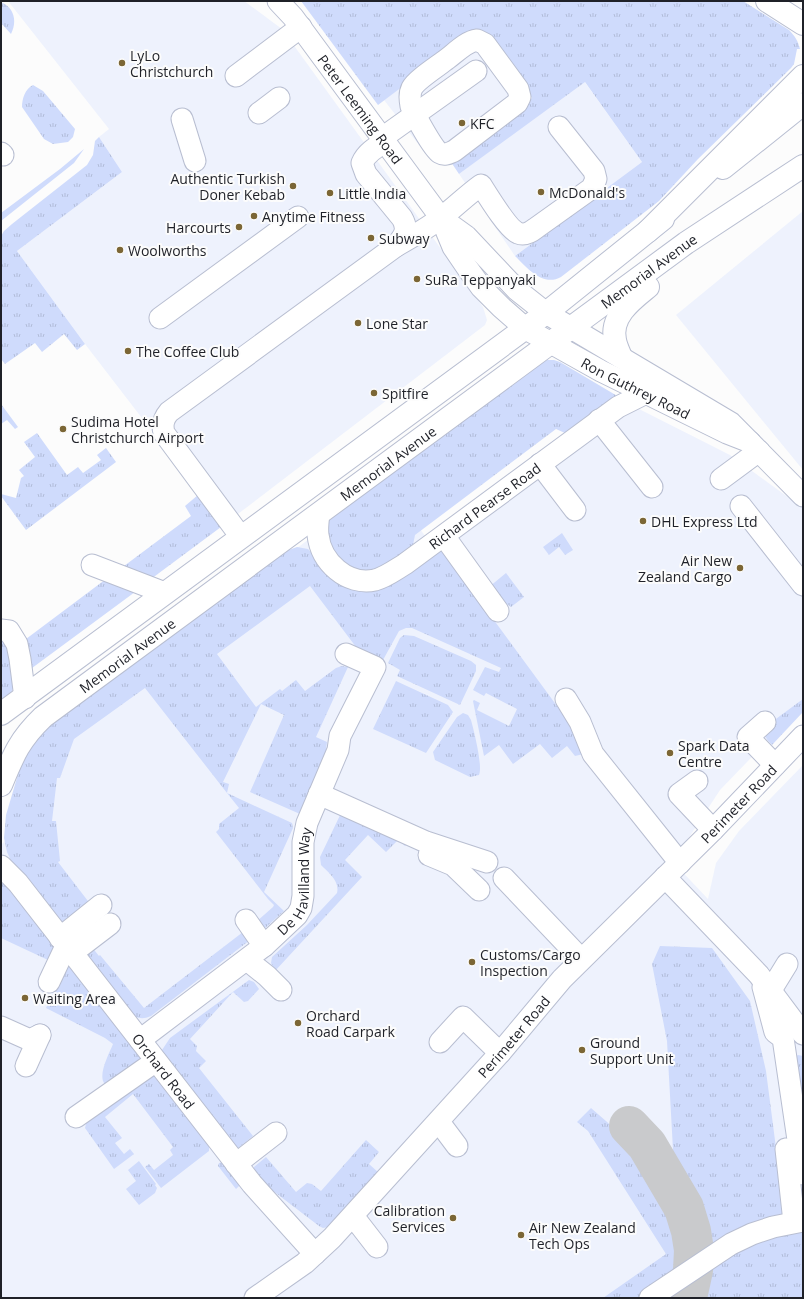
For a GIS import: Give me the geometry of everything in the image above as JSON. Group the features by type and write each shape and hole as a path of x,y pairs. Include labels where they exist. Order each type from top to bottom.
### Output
{"main road":[{"path":"767,1 803,24"},
{"path":"648,231 803,76"},
{"name":"Memorial Avenue","path":"1,714 25,698 241,537 546,314 743,151 803,104"},
{"name":"Memorial Avenue","path":"1,785 20,742 30,729 43,717 686,243 803,166"},
{"path":"621,357 615,340 617,319 628,304 664,274 686,243"}],"street":[{"name":"Peter Leeming Road","path":"278,1 293,16 441,218 453,247 481,287 501,307 526,328"},
{"path":"236,76 255,66 300,27"},
{"path":"474,40 478,40 485,44 520,93 517,103 448,154 442,154 436,150 415,115 410,97 413,86 453,54 474,40"},
{"path":"396,246 403,237 406,229 405,224 402,218 366,174 362,163 364,158 371,150 415,115 476,71"},
{"path":"259,113 279,98"},
{"path":"182,120 195,161"},
{"path":"241,537 223,515 164,433 162,428 165,417 169,412 396,246 441,218 481,185 510,226 518,233 523,234 536,228 592,188 596,179 594,171 563,124"},
{"path":"160,318 298,217"},
{"name":"Peter Leeming Road","path":"441,218 466,236 518,290 546,314"},
{"name":"Ron Guthrey Road","path":"546,314 731,423 803,496"},
{"name":"Ron Guthrey Road","path":"526,328 601,371 754,446"},
{"name":"Richard Pearse Road","path":"319,514 318,536 323,553 334,567 352,579 362,581 385,577 444,536 599,420 618,407 646,393"},
{"path":"599,420 652,487"},
{"path":"721,480 754,446"},
{"path":"540,464 575,510"},
{"path":"741,506 803,586"},
{"path":"444,536 498,611"},
{"name":"Richard Pearse Road","path":"284,539 304,542 323,553"},
{"path":"92,565 166,594"},
{"path":"5,630 17,644 25,698"},
{"name":"De Havilland Way","path":"140,1040 247,960 291,922 301,908 303,896 304,833 307,823 338,750 340,736 375,667 346,654"},
{"path":"566,699 580,722 593,754 672,870 765,983 803,1034"},
{"path":"765,722 748,737 775,765"},
{"name":"Perimeter Road","path":"255,1298 315,1254 353,1216 500,1053 562,979 713,830 803,736"},
{"path":"697,781 679,794 713,830"},
{"path":"319,794 426,842 487,862"},
{"path":"413,850 433,856 453,865 479,890"},
{"name":"Orchard Road","path":"1,853 18,883"},
{"name":"Orchard Road","path":"1,866 18,883 252,1184 315,1254"},
{"path":"504,878 581,959"},
{"path":"48,982 66,946 101,905"},
{"path":"246,920 264,946"},
{"path":"66,946 110,924"},
{"path":"247,960 267,976 281,990"},
{"path":"765,983 787,964"},
{"path":"765,983 767,999 775,1032 783,1038 803,1174"},
{"path":"440,1042 464,1017 500,1053"},
{"path":"1,1027 30,1040 40,1034 26,1066"},
{"path":"650,1298 731,1244 766,1229 798,1222 786,1155 769,1040 775,1032"},
{"path":"76,1117 156,1062"},
{"path":"439,1122 457,1146"},
{"path":"236,1164 276,1133"},
{"path":"353,1216 377,1247"}],"shaded area":[{"path":"8,1 244,1 282,29 483,307 487,320 485,325 221,527 158,439 85,344 17,251 122,172 99,137 109,129"},
{"path":"479,29 532,98 449,159 426,154 384,100"},
{"path":"584,81 642,162 515,256 459,174"},
{"path":"803,211 803,470 676,315"},
{"path":"635,407 730,455 803,508 803,704 720,790 673,862 708,899 716,863 739,831 803,765 803,1298 1,1298 1,845 6,840 35,748 385,481 436,551"}],"green space":[{"path":"301,1 743,1 789,30 796,39 800,49 797,49 794,64 791,68 698,159 659,201 561,277 548,280 530,271 515,256 642,162 585,82 459,174 449,159 532,98 479,29 378,105"},
{"path":"1,2 9,8 14,16 14,25 11,34 1,23"},
{"path":"33,85 43,91 75,129 73,137 68,142 53,144 44,139 22,107 24,94"},
{"path":"99,137 122,172 17,251 85,344 77,350 64,334 42,352 35,343 5,364 1,359 1,236 12,224 87,165 93,155 95,141"},
{"path":"84,149 74,163 1,221 1,213"},
{"path":"547,360 560,362 619,397 565,433 556,429 415,535 411,548 383,569 371,573 347,567 327,545 328,521"},
{"path":"1,404 18,427 15,429 7,420 1,424"},
{"path":"37,433 67,475 78,467 83,473 101,460 97,455 106,448 116,462 26,530 1,494 16,498 21,478 24,476 19,470 35,457 24,442"},
{"path":"198,495 221,527 151,579 120,569 191,516 185,506"},
{"path":"562,533 573,550 565,555 559,547 549,555 543,547"},
{"path":"297,547 308,549 338,581 441,548 579,736 588,753 575,756 567,746 552,758 540,744 513,764 499,745 484,756 473,701 474,700 480,703 477,710 509,726 517,709 486,693 484,696 473,690 485,667 499,672 501,668 412,628 406,628 399,631 383,660 356,647 310,586 217,654 256,707 280,689 282,691 296,680 305,691 336,668 342,666 348,667 316,737 327,742 326,749 328,751 300,814 250,792 284,715 261,704 223,782 229,784 227,793 145,688 74,739 60,778 57,778 52,821 56,821 60,861 58,862 91,905 67,923 60,923 11,861 7,852 4,838 6,815 19,771 24,757 34,742 46,729 286,551"},
{"path":"506,573 524,597 511,607 497,598 489,587"},
{"path":"106,579 135,592 28,671 22,642"},
{"path":"404,635 414,636 471,661 476,665 476,671 460,705 397,676 400,670 388,663 400,638"},
{"path":"1,640 8,645 15,684 11,693 1,701"},
{"path":"396,681 448,705 453,712 426,753 373,729"},
{"path":"803,699 803,712 772,745 762,731 765,727"},
{"path":"463,713 468,715 471,720 478,748 480,764 479,775 470,777 435,760 433,752 457,717"},
{"path":"227,793 292,823 293,828 264,892 284,911 263,930 256,922 274,905 216,832 219,829 219,824 239,808"},
{"path":"343,809 411,840 405,846 398,840 386,852 368,835 345,860 362,877 275,971 271,963 272,957 307,925 337,893 337,885 330,874 321,865 320,857"},
{"path":"1,876 57,948 48,960 1,938"},
{"path":"243,932 250,940 151,1016 144,1018 134,1016 85,955 91,946 144,1008"},
{"path":"660,946 712,948 750,1001 766,1071 783,1202 803,1199 803,1298 603,1298 666,1254 588,1131 577,1122 591,1108 622,1136 651,1168 673,1204 681,1224 685,1245 699,1238 700,1222 690,1196 674,1168 667,1041 652,964"},
{"path":"67,964 140,1054 141,1059 105,1084 102,1076 103,1070 113,1044 105,1038 46,1008"},
{"path":"249,980 254,982 259,989 248,1001 244,1002 233,992 190,1039 197,1046 196,1051 206,1061 199,1068 253,1136 237,1149 163,1055 162,1050 170,1038"},
{"path":"798,1055 803,1056 803,1135 793,1058"},
{"path":"153,1075 209,1146 209,1151 161,1188 145,1167 149,1164 154,1170 173,1155 170,1150 173,1147 133,1094 105,1117 122,1138 115,1143 124,1154 130,1149 134,1154 114,1169 85,1128 87,1120"},
{"path":"366,1140 379,1152 369,1164 379,1173 329,1227 323,1228 319,1226 268,1187 254,1172 254,1167 266,1157 296,1192 307,1183 312,1184 321,1191"},
{"path":"139,1161 156,1184 155,1185 157,1188 155,1193 139,1205 126,1189 136,1181 128,1170"},
{"path":"223,1162 241,1184 236,1189 218,1166 219,1163"}],"taxiway":[{"path":"629,1126 647,1145 684,1208 691,1231 694,1250 693,1270 687,1298"}],"place":[{"name":"LyLo Christchurch","path":"122,63"},
{"name":"KFC","path":"462,123"},
{"name":"Authentic Turkish Doner Kebab","path":"293,186"},
{"name":"McDonald's","path":"541,192"},
{"name":"Little India","path":"330,193"},
{"name":"Anytime Fitness","path":"254,216"},
{"name":"Harcourts","path":"239,227"},
{"name":"Subway","path":"371,238"},
{"name":"Woolworths","path":"120,250"},
{"name":"SuRa Teppanyaki","path":"417,279"},
{"name":"Lone Star","path":"358,323"},
{"name":"The Coffee Club","path":"128,351"},
{"name":"Spitfire","path":"374,393"},
{"name":"Sudima Hotel Christchurch Airport","path":"63,429"},
{"name":"DHL Express Ltd","path":"643,521"},
{"name":"Air New Zealand Cargo","path":"740,568"},
{"name":"Spark Data Centre","path":"670,753"},
{"name":"Customs/Cargo Inspection","path":"472,962"},
{"name":"Waiting Area","path":"25,998"},
{"name":"Orchard Road Carpark","path":"298,1023"},
{"name":"Ground Support Unit","path":"582,1050"},
{"name":"Calibration Services","path":"453,1218"},
{"name":"Air New Zealand Tech Ops","path":"521,1235"}]}
